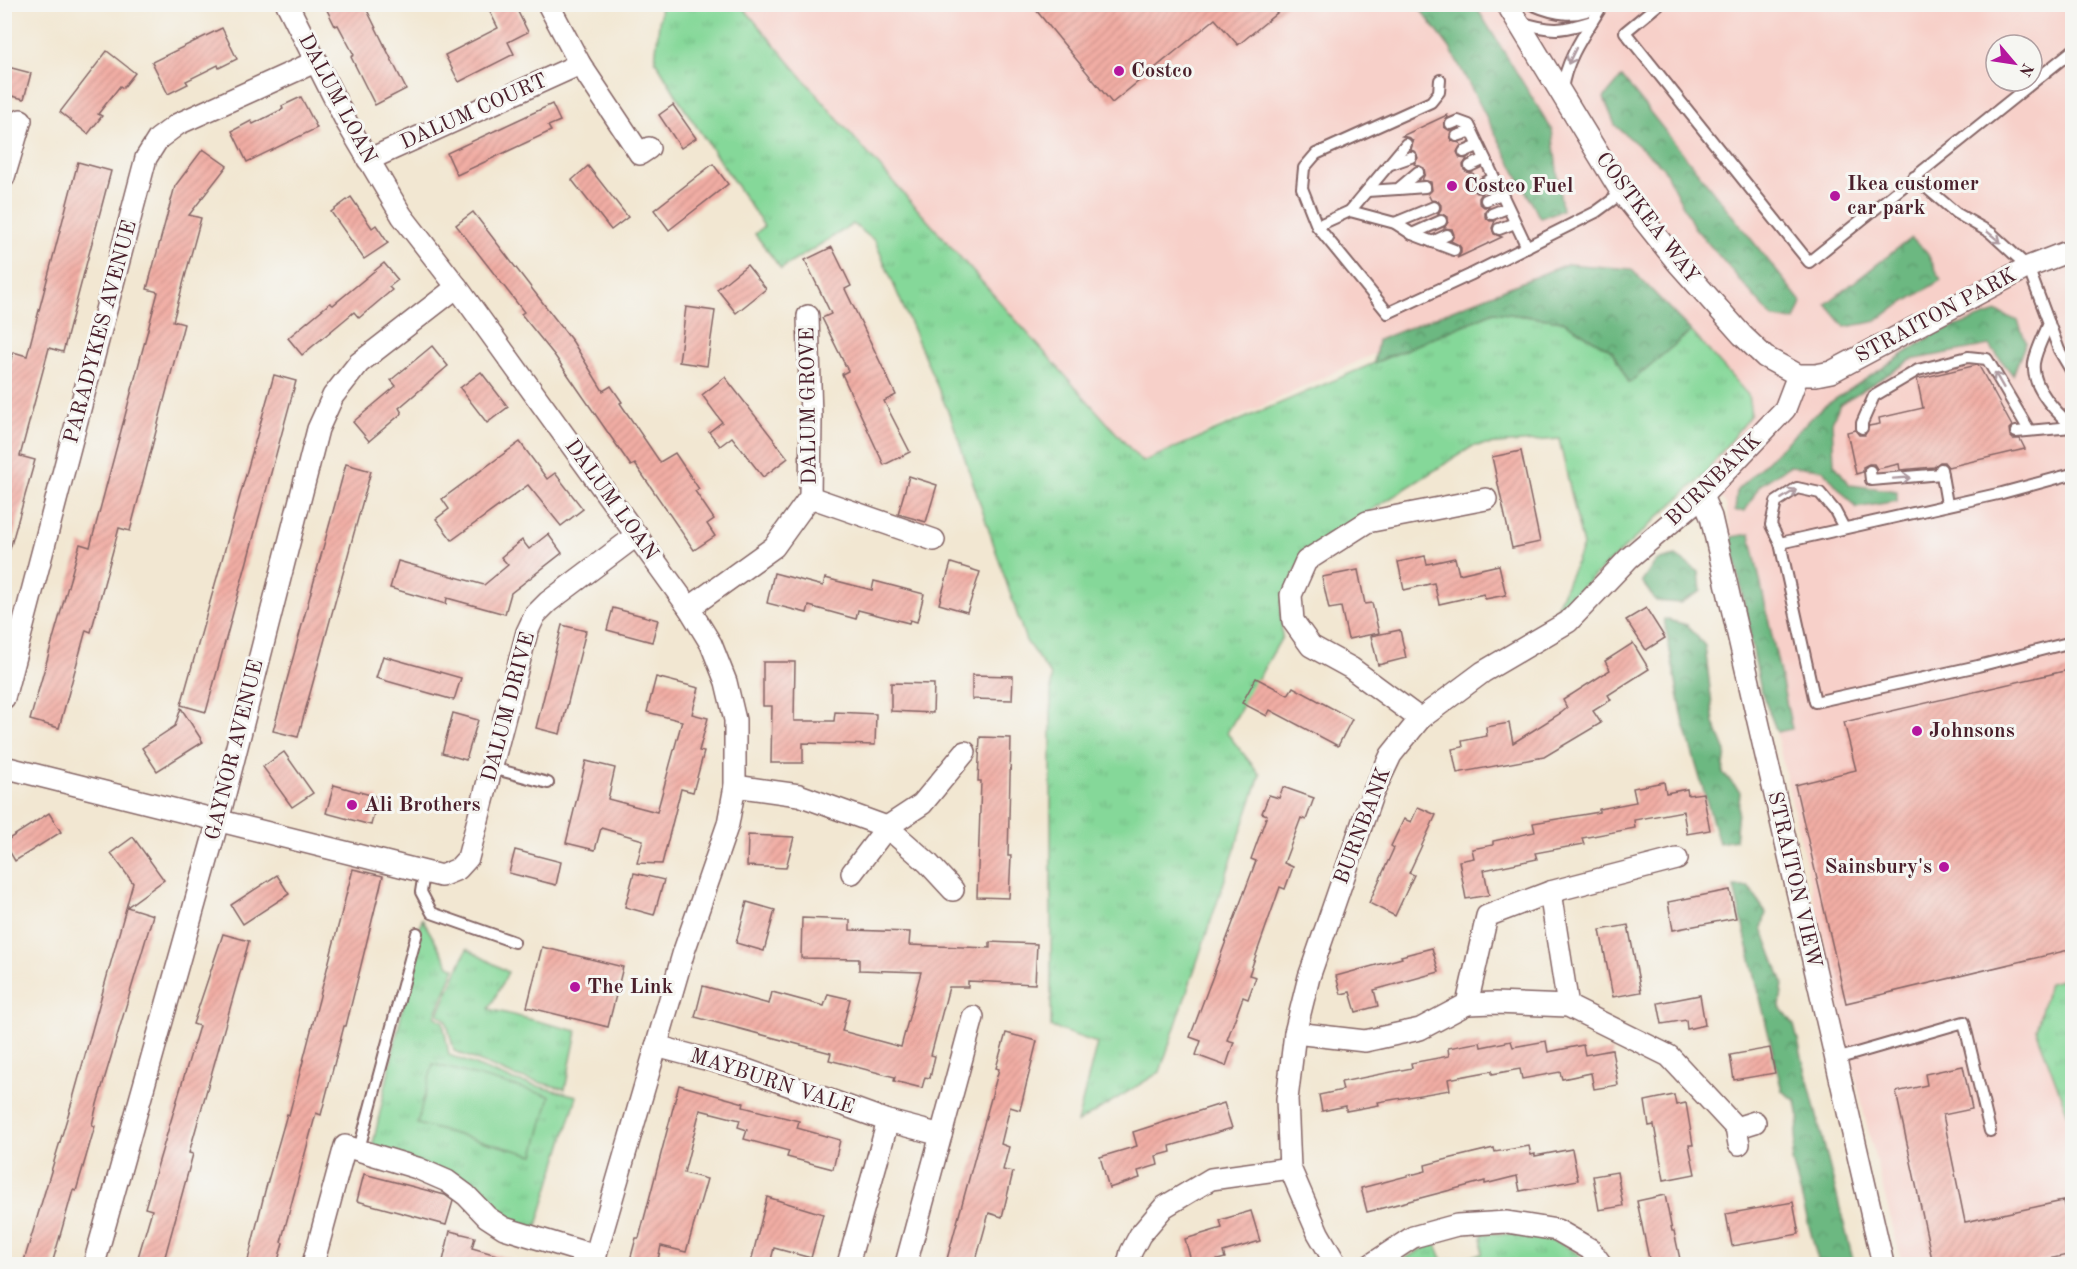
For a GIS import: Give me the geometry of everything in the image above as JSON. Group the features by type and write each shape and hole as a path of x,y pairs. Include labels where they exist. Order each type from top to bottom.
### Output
{"street":[{"name":"DALUM LOAN","path":"287,4 347,123 402,216 689,608 711,644 726,682 735,720 735,786 728,824 700,902 594,1260"},
{"path":"548,4 580,64 640,154 649,148"},
{"name":"COSTKEA WAY","path":"1512,13 1622,193 1677,262 1742,335 1765,357 1798,375"},
{"name":"PARADYKES AVENUE","path":"4,698 146,158 158,139 178,124 317,61"},
{"name":"DALUM COURT","path":"368,160 580,64"},
{"path":"4,177 21,120"},
{"name":"STRAITON PARK","path":"1798,375 1831,372 2028,267 2073,250"},
{"name":"GAYNOR AVENUE","path":"94,1264 218,821 318,429 333,396 359,363 456,287"},
{"name":"DALUM GROVE","path":"689,608 774,547 810,497 811,418 807,316"},
{"name":"BURNBANK","path":"1336,1264 1318,1233 1290,1168 1287,1100 1295,1033 1309,977 1372,795 1391,755 1420,719 1482,672 1568,622 1629,558 1702,496 1785,409 1798,375"},
{"name":"STRAITON VIEW","path":"1702,496 1711,517 1883,1264"},
{"name":"DALUM GROVE","path":"810,497 933,540"},
{"path":"1420,719 1351,668 1311,645 1293,621 1291,595 1306,561 1367,522 1486,499"},
{"name":"DALUM DRIVE","path":"432,874 458,869 468,858 527,632 535,615 548,602 637,535"},
{"path":"852,873 887,827 922,804 964,752"},
{"path":"4,767 432,874"},
{"path":"735,786 799,795 887,827 928,863 953,890"},
{"path":"1467,1004 1487,916 1550,892 1677,859"},
{"path":"1550,892 1568,1006"},
{"path":"1295,1033 1365,1041 1420,1029 1467,1004 1568,1006 1669,1056 1743,1132"},
{"path":"906,1264 973,1017"},
{"name":"MAYBURN VALE","path":"656,1046 747,1071 888,1121 941,1135"},
{"path":"849,1264 888,1121"},
{"path":"313,1264 345,1146 417,1168 447,1181 466,1195 487,1217 504,1228 594,1260"},
{"path":"1128,1264 1131,1251 1140,1234 1164,1207 1211,1179 1290,1168"},
{"path":"1372,1264 1413,1237 1457,1225 1507,1222 1557,1230 1590,1249 1601,1264"}],"lane":[{"path":"1531,4 1557,14 1586,13 1602,4"},
{"path":"1561,95 1564,72 1602,4"},
{"path":"1659,4 1625,32 1809,262 2073,51"},
{"path":"1512,13 1546,30 1565,30 1592,21"},
{"path":"1440,80 1439,92 1431,102 1316,154 1304,168 1302,188 1317,226 1388,313 1596,212 1622,193"},
{"path":"1451,124 1464,121 1472,131 1527,247"},
{"path":"1457,136 1472,131"},
{"path":"1317,226 1350,211 1406,144"},
{"path":"1464,152 1478,146"},
{"path":"1388,166 1411,157"},
{"path":"1470,166 1485,159"},
{"path":"1398,189 1418,172"},
{"path":"1914,177 1956,213 1990,234 2028,267 2059,350 2073,372"},
{"path":"1479,186 1494,178"},
{"path":"1367,191 1425,187"},
{"path":"1486,200 1501,194"},
{"path":"1395,223 1434,207"},
{"path":"1492,214 1507,208"},
{"path":"1350,211 1395,223 1412,234 1454,250"},
{"path":"1412,234 1441,221"},
{"path":"1499,229 1515,223"},
{"path":"1432,242 1447,235"},
{"path":"2049,323 2034,365 2038,385 2054,410 2073,427"},
{"path":"1862,428 1874,396 1918,370 1968,357 1987,359 2029,430"},
{"path":"2016,432 2073,427"},
{"path":"1870,471 1871,480 1942,471 1947,504"},
{"path":"1780,543 2002,493 2073,474"},
{"path":"1844,528 1835,511 1820,493 1797,488 1776,502 1771,525 1780,543 1815,702 2073,642"},
{"path":"492,768 548,783"},
{"path":"432,874 421,892 432,913 514,942"},
{"path":"358,1149 417,933"},
{"path":"1836,1059 1964,1022 1990,1131"}],"shaded area":[{"path":"741,5 2072,5 2072,1264 1902,1264 1866,1122 1734,552 1726,504 1629,383 1567,264 1142,462 840,122"}],"green space":[{"path":"661,5 741,5 840,122 1142,462 1494,312 1563,321 1612,351 1629,382 1691,331 1748,395 1751,414 1703,476 1554,613 1583,546 1559,439 1473,446 1359,518 1301,560 1281,604 1282,637 1227,733 1260,775 1160,1072 1077,1123 1097,1043 1051,1027 1051,676 1026,641 953,423 875,241 853,224 781,269 755,234 764,226 684,108 655,60"},
{"path":"1417,5 1475,5 1552,130 1562,210 1540,218 1450,48"},
{"path":"1622,77 1802,303 1795,320 1773,318 1694,227 1663,167 1615,125 1604,98"},
{"path":"1911,238 1926,251 1941,280 1873,322 1845,327 1826,304"},
{"path":"1567,264 1631,269 1691,331 1629,383 1612,351 1563,321 1494,312 1374,363 1378,340"},
{"path":"1997,312 2018,321 2026,342 2013,375 1989,345 1911,360 1840,404 1832,422 1834,464 1850,485 1897,491 1897,501 1856,508 1822,469 1789,466 1760,485 1745,511 1735,511 1737,490 1823,407 1936,333"},
{"path":"1750,534 1792,729 1777,732 1761,691 1731,537"},
{"path":"1676,556 1699,572 1701,591 1680,603 1656,601 1642,582 1656,561"},
{"path":"1664,619 1687,625 1705,646 1714,723 1726,752 1723,773 1740,792 1735,840 1719,843 1684,724"},
{"path":"1734,887 1749,887 1766,913 1762,928 1783,983 1780,1007 1794,1025 1854,1264 1819,1264 1792,1161 1799,1118 1796,1101 1782,1091"},
{"path":"422,919 449,965 455,968 435,1016 443,1022 449,1055 513,1080 577,1096 535,1232 510,1222 373,1144"},
{"path":"467,949 508,972 489,1009 577,1031 565,1089 514,1076 454,1051 446,1020 438,1014"},
{"path":"2072,977 2072,1126 2036,1029 2049,983"},
{"path":"433,1064 550,1096 534,1155 417,1124"},
{"path":"1482,1233 1525,1236 1553,1241 1566,1246 1587,1264 1395,1264 1435,1242 1443,1261 1482,1254"}],"building":[{"path":"324,4 364,4 406,89 375,105 351,57 354,55"},
{"path":"486,4 514,4 528,32 508,42 514,54 459,82 445,55 498,28"},
{"name":"Costco","path":"1031,4 1288,4 1238,45 1215,19 1112,103"},
{"path":"222,28 237,59 219,68 218,65 186,81 188,84 168,94 152,62"},
{"path":"107,51 135,73 123,88 120,86 98,114 102,116 88,134 60,112"},
{"path":"4,66 31,73 24,99 4,94"},
{"path":"301,97 317,128 247,162 232,131 251,121 253,124"},
{"path":"552,104 560,121 548,126 551,131 457,175 447,153"},
{"path":"673,105 696,138 681,148 659,115"},
{"name":"Costco Fuel","path":"1447,115 1444,127 1451,131 1452,141 1460,143 1457,152 1460,158 1467,159 1463,165 1464,170 1473,173 1476,179 1472,183 1472,189 1476,193 1482,193 1479,203 1484,207 1489,207 1485,212 1485,217 1490,221 1495,221 1492,228 1494,234 1502,237 1457,258 1461,253 1461,248 1451,241 1454,235 1452,229 1444,228 1448,217 1438,214 1441,205 1438,201 1431,200 1428,194 1432,190 1431,182 1422,180 1425,174 1424,168 1414,164 1418,158 1416,152 1411,150 1413,141 1402,136"},
{"path":"203,149 227,166 189,215 201,218 173,321 184,324 130,531 119,528 91,632 86,630 59,728 30,720 80,544 90,547 158,292 147,289 175,186"},
{"path":"78,162 111,171 63,352 49,348 20,456 35,460 10,549 4,549 4,384 13,352 27,356"},
{"path":"713,164 728,184 669,230 654,210"},
{"path":"588,166 628,217 611,230 572,180"},
{"path":"351,197 372,228 376,225 388,243 364,259 331,212"},
{"path":"473,212 573,342 603,391 611,386 660,462 675,453 699,489 695,491 714,519 707,524 715,536 694,550 635,464 631,466 555,356 521,314 524,312 456,225"},
{"path":"832,247 851,286 845,289 896,395 884,401 910,452 884,465 842,374 848,371 822,318 831,314 805,260"},
{"path":"384,263 398,280 389,287 392,290 359,318 354,312 302,355 288,338"},
{"path":"747,265 766,289 736,313 717,289"},
{"path":"686,307 715,311 707,366 679,362"},
{"path":"432,346 448,366 399,408 402,413 369,441 353,422 396,386 391,380"},
{"path":"1977,365 2012,426 2009,429 2010,436 2013,439 2020,439 2025,449 1948,467 1944,462 1934,467 1900,470 1899,464 1877,469 1874,464 1869,464 1863,467 1863,472 1856,474 1847,432 1855,430 1859,435 1865,435 1869,426 1880,424 1879,418 1923,408 1917,379"},
{"path":"481,372 508,407 487,423 460,388"},
{"path":"274,375 296,381 206,712 181,705"},
{"path":"725,377 788,458 763,477 732,437 720,446 709,432 722,422 702,395"},
{"path":"520,442 547,479 555,473 583,509 561,526 528,485 452,540 436,519 449,509 442,499"},
{"path":"1521,451 1540,542 1512,548 1492,457"},
{"path":"346,464 371,471 298,737 273,731"},
{"path":"909,476 937,485 926,522 898,514"},
{"path":"548,534 562,553 511,593 505,614 447,598 446,604 390,588 398,561 484,585 508,565 501,557 522,540 529,549"},
{"path":"1425,556 1427,564 1455,558 1459,574 1499,565 1506,595 1485,599 1484,594 1439,604 1434,583 1404,590 1398,562"},
{"path":"951,563 980,572 967,612 939,604"},
{"path":"1358,570 1365,604 1372,603 1379,633 1348,639 1341,607 1329,609 1322,577"},
{"path":"774,573 823,586 825,578 872,590 874,581 924,594 917,622 910,620 909,623 858,610 856,619 809,606 807,613 767,603"},
{"path":"613,608 658,620 652,642 607,630"},
{"path":"1646,608 1665,638 1646,650 1626,620"},
{"path":"562,625 586,631 560,734 536,728"},
{"path":"1400,630 1406,658 1378,665 1371,636"},
{"path":"1633,643 1649,669 1608,695 1611,700 1593,711 1601,723 1544,757 1457,773 1452,749 1463,747 1462,741 1487,736 1486,727 1509,723 1513,743 1567,708 1563,700 1610,670 1605,661"},
{"path":"383,656 461,678 454,700 376,678"},
{"path":"763,662 795,662 794,721 834,721 835,712 876,714 875,745 803,743 803,763 771,763 772,706 763,706"},
{"name":"Sainsbury's","path":"2073,669 2073,949 1846,1003 1795,785 1856,770 1844,722"},
{"path":"972,675 1013,676 1012,700 972,699"},
{"path":"656,677 699,688 692,714 708,718 699,751 704,752 693,792 681,789 662,864 637,863 643,840 601,828 595,850 566,843 586,761 615,768 608,799 657,812 682,721 647,712"},
{"path":"1256,678 1288,695 1293,687 1352,719 1338,746 1270,710 1267,716 1242,703"},
{"path":"891,683 934,684 933,713 891,711"},
{"path":"181,708 203,742 157,771 142,748 175,726"},
{"path":"453,713 478,720 466,760 442,753"},
{"path":"980,737 1011,738 1009,898 977,897 981,781 978,781"},
{"path":"284,752 313,793 292,807 263,767"},
{"path":"1664,782 1666,793 1687,789 1688,795 1703,793 1710,830 1687,834 1683,811 1634,820 1635,828 1582,838 1584,844 1535,853 1537,859 1484,870 1489,895 1466,899 1459,861 1474,858 1472,849 1493,845 1493,841 1535,832 1533,823 1599,812 1599,809 1636,802 1633,788"},
{"name":"Ali Brothers","path":"334,785 378,797 371,825 326,813"},
{"path":"1283,787 1314,798 1306,820 1301,818 1284,863 1293,867 1285,889 1280,887 1249,975 1256,977 1248,999 1243,997 1227,1040 1234,1042 1226,1066 1196,1055 1201,1041 1190,1037 1256,861 1251,859 1267,815 1262,813 1269,795 1279,798"},
{"path":"1418,807 1436,815 1409,873 1414,875 1395,916 1369,903 1394,848 1391,846 1404,819 1411,822"},
{"path":"49,813 61,832 15,861 4,842"},
{"path":"748,835 794,837 786,868 747,866"},
{"path":"133,837 164,880 127,907 153,915 97,1104 92,1125 95,1126 76,1191 73,1190 52,1264 23,1264 72,1102 133,883 111,853"},
{"path":"515,850 561,862 556,885 509,873"},
{"path":"353,869 383,876 346,1026 344,1026 321,1115 316,1113 277,1264 264,1264 248,1260 265,1191 287,1114 289,1115"},
{"path":"634,873 664,880 654,915 625,907"},
{"path":"277,875 289,894 243,924 231,905"},
{"path":"1730,890 1736,918 1673,930 1668,902"},
{"path":"747,902 775,910 764,951 736,943"},
{"path":"802,918 850,920 850,930 910,932 909,945 990,948 990,942 1037,944 1035,984 968,981 968,987 949,987 931,1055 935,1056 930,1078 925,1077 922,1088 894,1081 895,1077 829,1060 831,1053 695,1017 703,986 769,1004 772,992 824,1006 828,994 850,999 842,1031 901,1047 921,972 859,970 859,959 801,958"},
{"path":"1628,925 1641,992 1613,997 1600,930"},
{"path":"223,934 249,941 189,1153 193,1154 163,1264 136,1264 152,1210 145,1208 199,1026 193,1024"},
{"name":"The Link","path":"542,947 623,967 608,1027 527,1007"},
{"path":"1432,948 1439,972 1374,990 1378,1006 1356,1012 1350,992 1341,994 1336,976"},
{"path":"1700,995 1705,1025 1687,1029 1686,1020 1662,1024 1658,1003"},
{"path":"1006,1033 1037,1041 1020,1110 1010,1107 1001,1144 1009,1147 1003,1170 1013,1172 1002,1217 989,1213 975,1264 966,1264 947,1259 999,1069 996,1068"},
{"path":"1511,1041 1513,1047 1546,1041 1548,1052 1583,1045 1585,1055 1612,1050 1618,1085 1594,1089 1591,1073 1562,1079 1560,1072 1522,1079 1520,1069 1492,1074 1492,1071 1448,1079 1450,1090 1378,1102 1379,1105 1346,1111 1346,1106 1322,1111 1319,1095 1343,1090 1341,1082 1412,1068 1411,1063 1449,1056 1448,1048 1480,1042 1481,1047"},
{"path":"1770,1048 1775,1073 1734,1080 1730,1055"},
{"path":"1963,1066 1972,1109 1943,1115 1965,1222 2063,1201 2073,1244 2073,1254 2024,1264 1933,1264 1896,1092 1927,1085 1925,1074"},
{"path":"679,1085 744,1103 743,1107 799,1121 797,1128 840,1140 833,1169 787,1157 789,1151 744,1139 747,1130 738,1127 740,1120 700,1110 684,1173 707,1179 686,1252 661,1246 657,1264 629,1264 636,1238 639,1238"},
{"path":"1674,1095 1676,1105 1686,1103 1693,1145 1689,1145 1695,1174 1664,1180 1654,1125 1649,1126 1645,1101"},
{"path":"1224,1103 1232,1128 1170,1146 1171,1152 1156,1156 1158,1165 1138,1171 1140,1178 1109,1188 1100,1157 1137,1146 1133,1132"},
{"path":"1529,1146 1531,1155 1535,1154 1535,1156 1572,1149 1578,1180 1520,1191 1517,1176 1485,1184 1485,1181 1367,1212 1361,1188 1426,1171 1425,1165 1452,1158 1494,1148 1495,1152"},
{"path":"1617,1172 1623,1206 1599,1210 1593,1176"},
{"path":"364,1174 445,1195 453,1201 446,1225 357,1201"},
{"path":"1665,1195 1681,1264 1650,1264 1637,1201"},
{"path":"767,1197 823,1214 811,1258 774,1248 770,1264 751,1262"},
{"path":"1793,1202 1799,1234 1732,1246 1726,1214"},
{"path":"1251,1211 1260,1241 1223,1252 1225,1258 1203,1264 1192,1264 1185,1239 1222,1228 1220,1220"},
{"path":"450,1231 475,1237 472,1248 511,1259 510,1264 458,1264 443,1261"}],"place":[{"name":"Costco","path":"1119,71"},
{"name":"Costco Fuel","path":"1452,186"},
{"name":"Ikea customer car park","path":"1835,196"},
{"name":"Johnsons","path":"1917,731"},
{"name":"Ali Brothers","path":"352,805"},
{"name":"Sainsbury's","path":"1944,867"},
{"name":"The Link","path":"575,987"}]}
